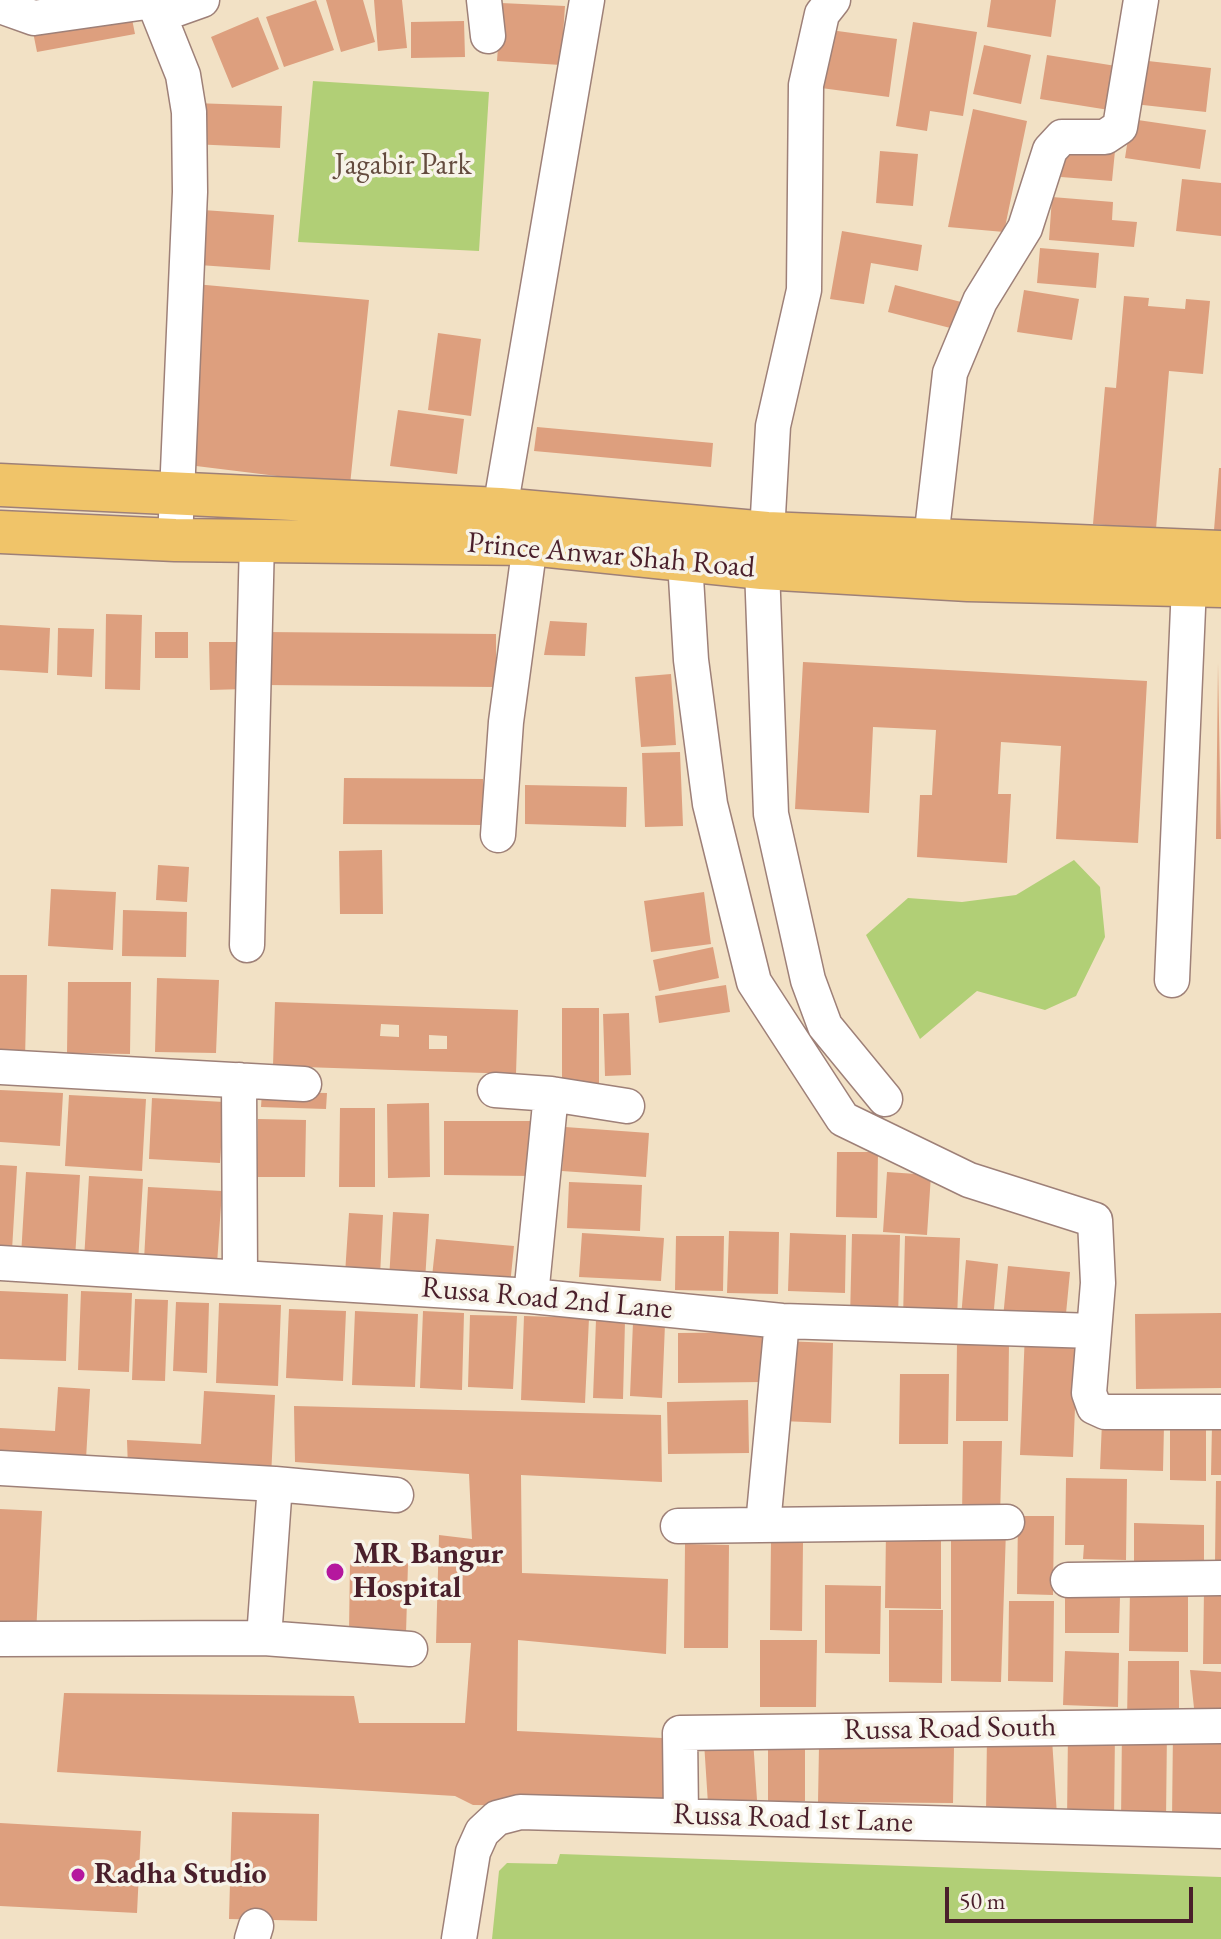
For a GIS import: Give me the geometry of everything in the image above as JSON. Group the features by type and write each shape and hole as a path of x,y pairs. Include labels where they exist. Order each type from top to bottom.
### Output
{"main road":[{"name":"Prince Anwar Shah Road","path":"0,485 500,509 968,580 1205,586"},
{"name":"Prince Anwar Shah Road","path":"0,532 175,540 530,544 685,561 764,550 931,539 1221,552"}],"street":[{"path":"153,0 183,75 189,112 190,192 175,540"},
{"path":"0,6 34,18 153,0 171,11 202,0"},
{"path":"484,0 488,36"},
{"path":"500,509 587,0"},
{"path":"833,0 822,14 806,85 804,290 773,426 764,550 771,814 808,980 825,1026 885,1099"},
{"path":"931,539 950,373 980,301 1025,228 1050,150 1062,137 1105,137 1120,127 1141,0"},
{"path":"247,945 257,540"},
{"path":"498,835 506,722 530,544"},
{"path":"685,561 691,660 710,804 754,982 843,1119 969,1180 1095,1220 1098,1283 1089,1393 1094,1407 1105,1412 1221,1412"},
{"path":"1172,980 1205,586"},
{"path":"0,1067 304,1084"},
{"path":"239,1080 240,1277"},
{"path":"495,1090 551,1094 627,1106"},
{"path":"531,1296 551,1094"},
{"name":"Russa Road 2nd Lane","path":"0,1263 531,1296 782,1321 1094,1331"},
{"path":"763,1525 782,1321"},
{"path":"0,1468 275,1484 396,1495"},
{"path":"264,1638 275,1484"},
{"path":"678,1526 1007,1522"},
{"path":"1068,1580 1221,1578"},
{"path":"0,1639 264,1638 410,1649"},
{"name":"Russa Road South","path":"681,1816 680,1733 1221,1726"},
{"name":"Russa Road 1st Lane","path":"459,1939 473,1852 482,1832 497,1818 520,1812 1221,1831"}],"green space":[{"name":"Jagabir Park","path":"313,81 489,92 479,251 298,242"},
{"path":"1074,860 1100,887 1105,937 1076,996 1045,1010 977,991 920,1039 866,935 908,898 962,902 1016,895"},
{"path":"560,1854 1221,1877 1221,1939 492,1939 499,1871 507,1863 557,1864"}],"building":[{"path":"316,0 334,50 284,67 266,17"},
{"path":"326,0 363,0 375,42 341,52"},
{"path":"374,0 402,0 407,48 378,51"},
{"path":"991,0 1056,0 1051,37 987,27"},
{"path":"501,3 565,6 561,65 497,61"},
{"path":"130,9 135,34 37,52 32,27"},
{"path":"258,17 279,69 232,88 211,37"},
{"path":"464,21 465,57 411,58 411,22"},
{"path":"913,22 977,32 963,116 930,111 927,131 896,126"},
{"path":"830,30 897,39 889,97 821,88"},
{"path":"984,45 1031,55 1021,104 973,94"},
{"path":"1047,55 1116,66 1109,110 1040,99"},
{"path":"1139,60 1211,68 1206,112 1134,104"},
{"path":"193,103 282,106 280,148 191,144"},
{"path":"973,109 1027,121 1004,232 948,227"},
{"path":"1131,119 1206,130 1200,169 1125,158"},
{"path":"1064,147 1115,151 1112,181 1061,177"},
{"path":"880,151 918,154 913,206 876,203"},
{"path":"1182,179 1221,183 1221,236 1176,231"},
{"path":"1052,197 1113,202 1112,220 1137,222 1134,247 1049,240"},
{"path":"203,210 274,215 270,270 199,265"},
{"path":"842,231 922,245 918,271 871,263 864,304 830,299"},
{"path":"1040,248 1099,253 1096,288 1037,283"},
{"path":"195,284 369,300 350,485 188,465"},
{"path":"895,285 969,304 962,331 888,312"},
{"path":"1024,290 1079,299 1072,340 1017,332"},
{"path":"1124,296 1149,298 1148,306 1185,309 1186,299 1210,301 1203,374 1169,371 1156,529 1093,524 1105,387 1116,388"},
{"path":"438,333 481,339 471,416 428,410"},
{"path":"398,410 464,419 457,474 390,466"},
{"path":"537,427 713,443 711,467 534,451"},
{"path":"1221,468 1221,531 1214,530"},
{"path":"106,614 142,615 140,690 105,689"},
{"path":"550,621 587,623 585,656 544,655"},
{"path":"0,625 50,628 48,673 0,670"},
{"path":"58,628 94,629 92,677 57,675"},
{"path":"155,632 188,632 188,658 155,658"},
{"path":"265,632 496,634 496,687 265,685"},
{"path":"209,642 244,642 245,689 210,690"},
{"path":"803,662 1147,681 1138,843 1056,839 1061,746 1001,742 998,794 1011,794 1007,863 917,857 920,795 932,795 936,730 873,727 869,813 795,809"},
{"path":"1218,663 1221,839 1216,839"},
{"path":"671,674 676,745 641,747 635,677"},
{"path":"680,752 683,826 645,827 642,753"},
{"path":"344,778 483,779 483,825 343,824"},
{"path":"525,785 627,787 626,827 525,824"},
{"path":"382,850 383,914 340,914 339,851"},
{"path":"158,865 189,867 187,902 156,900"},
{"path":"51,889 116,892 113,950 48,946"},
{"path":"704,892 711,944 651,952 644,901"},
{"path":"123,910 187,912 186,957 122,956"},
{"path":"713,947 719,978 659,991 653,960"},
{"path":"0,975 27,975 25,1059 0,1058"},
{"path":"157,978 219,980 216,1053 155,1052"},
{"path":"68,982 131,982 130,1054 67,1053"},
{"path":"726,985 730,1012 659,1023 655,996"},
{"path":"275,1002 518,1010 516,1074 273,1066","holes":["381,1024 399,1025 399,1037 380,1036","429,1035 447,1036 447,1049 429,1049"]},
{"path":"562,1008 599,1008 599,1090 562,1090"},
{"path":"629,1013 631,1075 605,1076 603,1014"},
{"path":"0,1090 63,1093 60,1146 0,1142"},
{"path":"262,1092 327,1093 326,1109 261,1107"},
{"path":"69,1095 146,1099 142,1171 65,1166"},
{"path":"152,1098 224,1102 220,1163 149,1159"},
{"path":"429,1103 430,1177 388,1178 387,1104"},
{"path":"340,1108 375,1108 375,1187 339,1187"},
{"path":"258,1119 306,1120 305,1177 257,1177"},
{"path":"444,1121 533,1121 533,1176 444,1175"},
{"path":"565,1127 649,1133 646,1177 562,1171"},
{"path":"837,1152 878,1152 877,1218 836,1217"},
{"path":"0,1165 17,1166 12,1250 0,1249"},
{"path":"26,1172 80,1175 75,1259 21,1256"},
{"path":"887,1172 931,1175 927,1235 883,1232"},
{"path":"89,1176 143,1179 138,1263 84,1260"},
{"path":"569,1182 642,1185 640,1231 567,1228"},
{"path":"148,1187 222,1191 217,1264 144,1260"},
{"path":"393,1212 429,1214 425,1282 389,1280"},
{"path":"349,1213 383,1215 380,1276 345,1274"},
{"path":"729,1231 779,1232 778,1294 727,1293"},
{"path":"582,1233 664,1238 661,1281 579,1277"},
{"path":"790,1233 846,1235 845,1293 788,1291"},
{"path":"852,1234 900,1235 898,1320 850,1319"},
{"path":"676,1236 724,1236 723,1291 675,1290"},
{"path":"905,1236 960,1238 957,1320 903,1319"},
{"path":"436,1239 514,1246 510,1285 432,1277"},
{"path":"966,1260 998,1264 993,1320 961,1317"},
{"path":"1008,1266 1070,1272 1065,1324 1003,1318"},
{"path":"0,1291 68,1294 66,1361 0,1359"},
{"path":"81,1291 132,1293 129,1372 78,1370"},
{"path":"135,1299 168,1300 165,1381 132,1380"},
{"path":"176,1302 209,1303 207,1373 173,1371"},
{"path":"219,1303 281,1305 278,1386 216,1383"},
{"path":"289,1309 346,1311 343,1381 286,1378"},
{"path":"355,1311 418,1314 415,1387 352,1385"},
{"path":"423,1311 464,1313 462,1390 420,1388"},
{"path":"1221,1313 1221,1388 1136,1389 1135,1314"},
{"path":"470,1315 517,1316 513,1389 468,1387"},
{"path":"524,1316 589,1318 585,1403 521,1400"},
{"path":"596,1320 625,1321 623,1399 593,1398"},
{"path":"633,1322 665,1324 662,1398 630,1396"},
{"path":"763,1332 763,1382 678,1383 678,1333"},
{"path":"1025,1332 1078,1334 1073,1457 1020,1455"},
{"path":"784,1341 833,1343 831,1423 781,1421"},
{"path":"957,1342 1009,1343 1008,1421 956,1421"},
{"path":"900,1374 949,1374 948,1444 899,1444"},
{"path":"58,1387 90,1389 86,1459 0,1453 0,1428 55,1431"},
{"path":"204,1391 275,1395 271,1477 128,1469 127,1440 201,1444"},
{"path":"748,1400 749,1453 668,1454 667,1402"},
{"path":"294,1406 661,1415 662,1482 521,1475 522,1573 668,1579 666,1654 518,1640 517,1731 662,1738 666,1807 473,1805 455,1796 57,1772 64,1693 354,1696 359,1723 465,1723 471,1643 436,1643 439,1535 472,1539 469,1474 295,1462"},
{"path":"1102,1422 1164,1425 1163,1471 1100,1469"},
{"path":"1212,1425 1221,1425 1221,1475 1211,1475"},
{"path":"1170,1429 1206,1430 1206,1481 1170,1480"},
{"path":"963,1441 1002,1441 1000,1517 962,1517"},
{"path":"1066,1478 1127,1479 1126,1560 1083,1559 1084,1545 1065,1545"},
{"path":"1216,1481 1221,1481 1221,1562 1215,1562"},
{"path":"0,1509 42,1511 36,1635 0,1633"},
{"path":"1018,1516 1054,1516 1053,1595 1017,1594"},
{"path":"1134,1523 1204,1525 1204,1568 1134,1567"},
{"path":"886,1530 941,1530 941,1609 885,1608"},
{"path":"951,1530 1006,1530 1001,1682 951,1681"},
{"path":"771,1541 803,1542 802,1631 770,1630"},
{"path":"685,1544 729,1545 728,1648 684,1648"},
{"path":"350,1562 408,1563 406,1634 349,1633"},
{"path":"825,1585 881,1586 880,1654 825,1653"},
{"path":"1130,1589 1188,1590 1188,1652 1129,1651"},
{"path":"1204,1589 1221,1589 1221,1664 1203,1664"},
{"path":"1065,1596 1120,1597 1119,1633 1065,1633"},
{"path":"1009,1601 1054,1601 1053,1682 1008,1681"},
{"path":"889,1610 943,1610 942,1683 889,1682"},
{"path":"760,1640 817,1640 816,1707 760,1707"},
{"path":"1065,1651 1119,1653 1118,1707 1063,1705"},
{"path":"1128,1661 1179,1661 1179,1721 1127,1721"},
{"path":"1190,1670 1221,1672 1221,1709 1194,1708"},
{"path":"1122,1728 1167,1728 1166,1821 1121,1821"},
{"path":"1173,1730 1221,1730 1221,1821 1172,1820"},
{"path":"1068,1731 1115,1731 1114,1821 1067,1821"},
{"path":"987,1734 1052,1739 1057,1815 986,1814"},
{"path":"768,1737 805,1737 805,1801 768,1801"},
{"path":"753,1739 757,1800 708,1804 704,1742"},
{"path":"819,1746 954,1748 953,1803 818,1802"},
{"path":"232,1812 319,1814 317,1921 229,1919"},
{"path":"0,1823 141,1831 137,1913 0,1906"}],"place":[{"name":"MR Bangur Hospital","path":"335,1572"},
{"name":"Radha Studio","path":"78,1875"}]}
